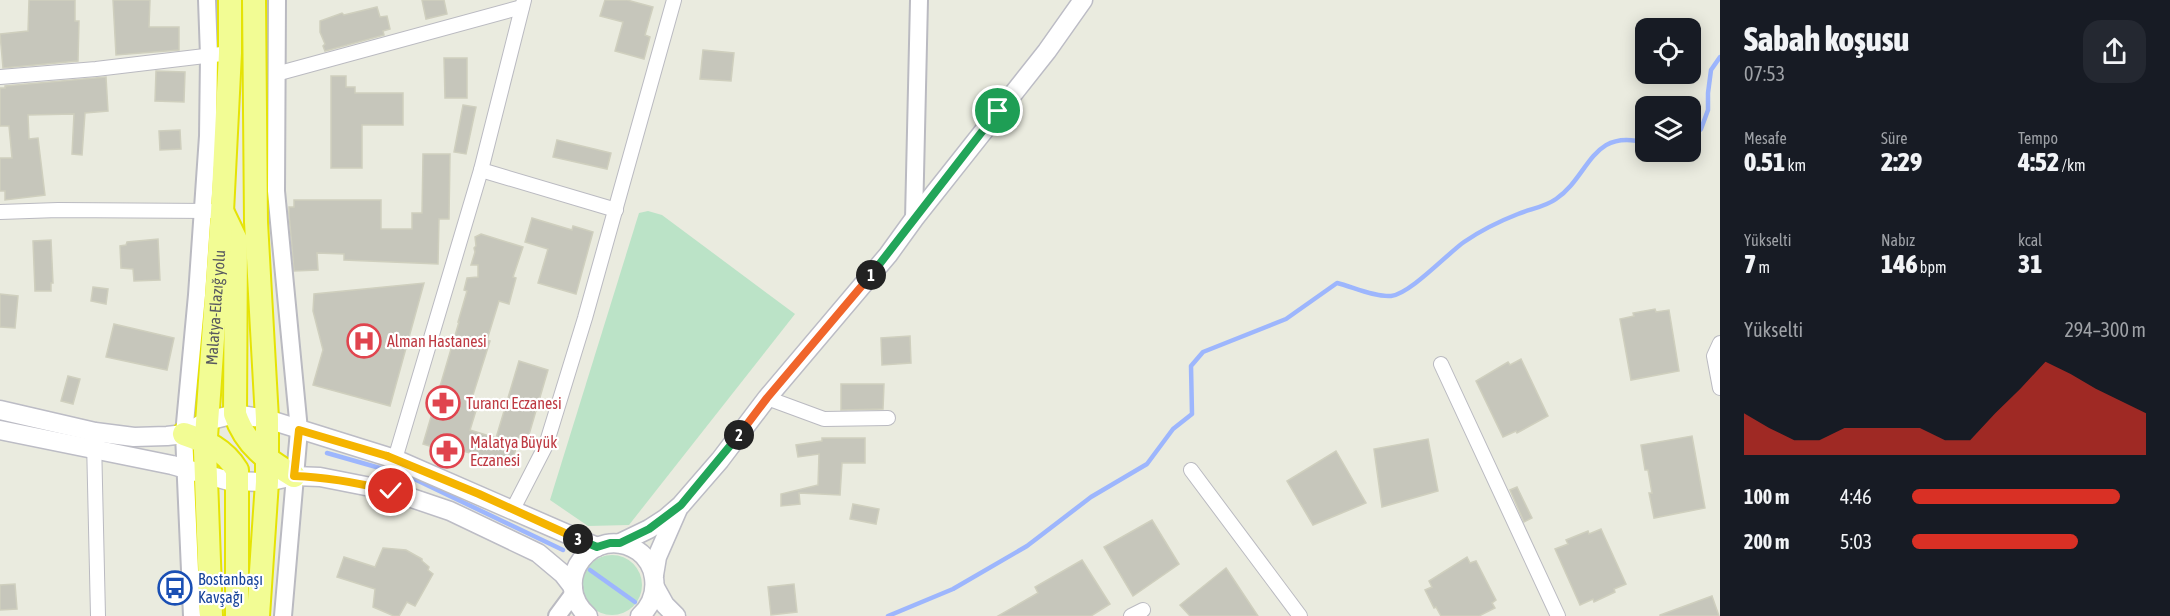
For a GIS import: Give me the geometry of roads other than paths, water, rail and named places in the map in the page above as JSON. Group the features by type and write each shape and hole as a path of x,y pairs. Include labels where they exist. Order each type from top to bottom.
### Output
{"highway":[{"name":"Malatya-Elazığ yolu","path":"211,616 199,479 199,432 219,54 230,0"},
{"path":"254,0 256,222 267,413 267,482 258,616"},
{"path":"212,211 236,240 235,410 241,431 259,452 294,476"},
{"path":"235,410 267,413"},
{"path":"199,432 221,450 237,470 237,616"},
{"path":"199,479 238,488"}],"main road":[{"path":"620,543 649,529 681,505 720,460 767,398 888,255 1047,51 1083,0"},
{"path":"0,410 94,440 199,479"},
{"path":"0,430 94,440 167,436 199,432 235,410"},
{"path":"267,413 299,430 395,459 597,547"},
{"path":"238,488 294,476 320,477 391,491 450,512 538,553 563,573 578,604 588,616"},
{"path":"640,616 652,600 657,557 681,505"},
{"path":"573,590 575,569 586,554 597,547 620,543 642,554 649,564 665,605 676,616"}],"street":[{"path":"0,77 96,69 219,54 207,0"},
{"path":"277,0 276,191 299,430 283,616"},
{"path":"513,509 546,445 616,210 674,0"},
{"path":"914,219 919,0"},
{"path":"276,74 523,4"},
{"path":"395,459 481,170 523,4"},
{"path":"481,170 616,210"},
{"path":"0,212 212,211"},
{"path":"1720,343 1714,356 1720,388"},
{"path":"1441,364 1558,616"},
{"path":"767,398 825,419 888,418"},
{"path":"94,440 98,616"},
{"path":"1191,470 1300,616"},
{"path":"192,616 199,479"},
{"path":"557,616 573,590"}],"waterway":[{"path":"1701,129 1708,110 1711,70 1720,57"},
{"path":"888,616 953,589 1027,546 1091,497 1147,464 1173,429 1192,414 1191,366 1203,352 1286,319 1337,283 1378,295 1399,294 1477,234 1504,220 1552,202 1567,189 1602,148 1614,142 1635,141"},
{"path":"327,453 408,476 563,550"},
{"path":"590,570 635,602"}],"place":[{"name":"Alman Hastanesi","path":"364,341"},
{"name":"Turancı Eczanesi","path":"443,403"},
{"name":"Malatya Büyük Eczanesi","path":"447,451"},
{"name":"Bostanbaşı Kavşağı","path":"175,588"}]}
